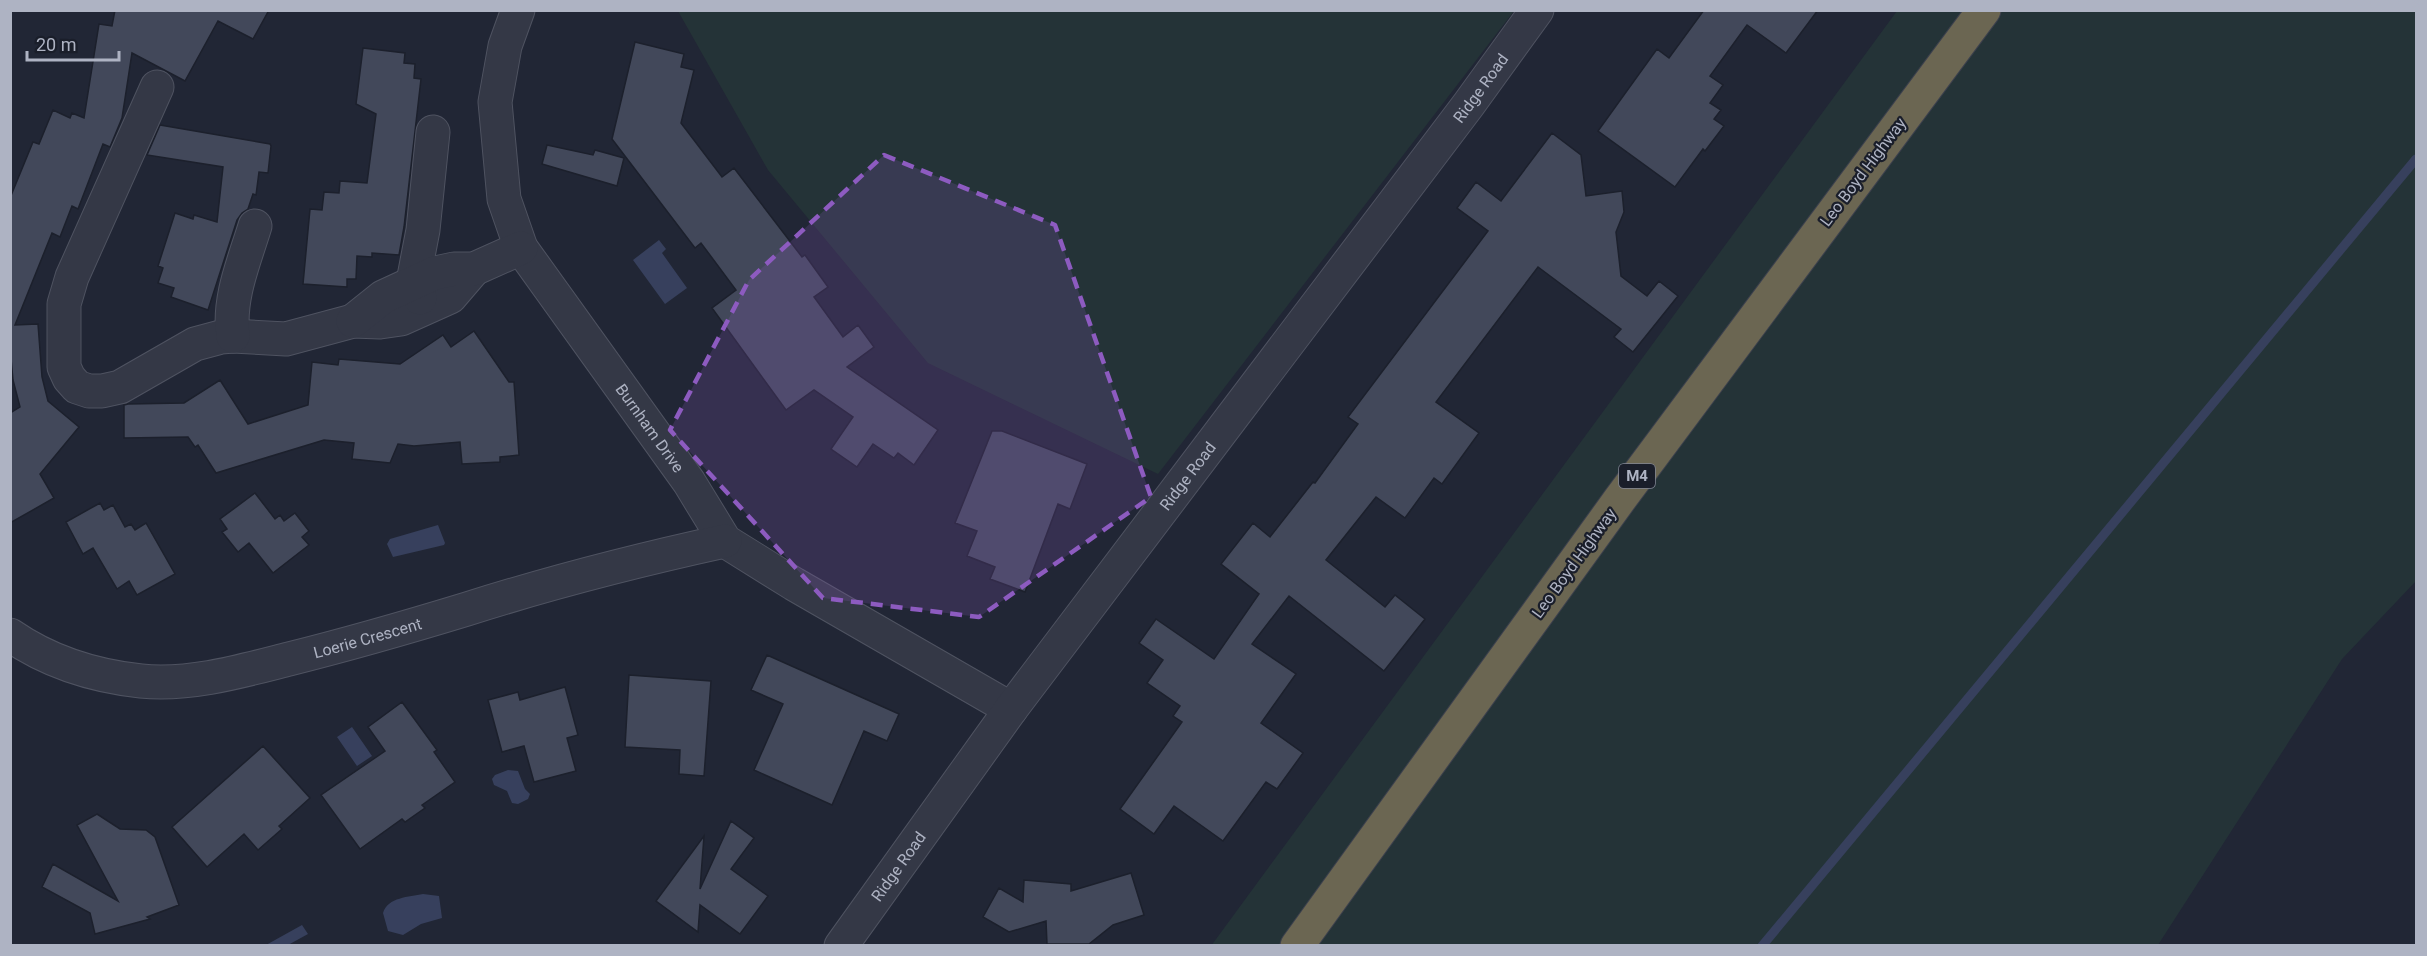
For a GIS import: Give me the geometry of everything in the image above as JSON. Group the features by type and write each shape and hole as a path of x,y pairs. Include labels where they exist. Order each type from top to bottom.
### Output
{"highway":[{"name":"Leo Boyd Highway","path":"1297,945 1620,499 1984,10"}],"street":[{"name":"Burnham Drive","path":"518,10 505,46 495,102 504,199 521,248 689,482 725,540 794,584 1011,709"},
{"name":"Ridge Road","path":"841,945 1011,709 1537,10"},
{"path":"157,87 72,277 64,304 64,368 77,387 89,391 102,391 120,387 195,344 233,336 286,339 353,321 383,297 419,296 444,270 474,269 521,248"},
{"path":"419,296 433,132"},
{"path":"233,336 231,321 234,296 255,226"},
{"name":"Loerie Crescent","path":"10,635 42,654 93,673 142,681 188,680 236,673 368,639 592,573 725,540"}],"highlighted area":[{"path":"884,155 1055,225 1151,497 979,617 823,598 670,430 749,280"}],"shaded area":[{"path":"678,11 1514,11 1158,474 928,363 768,170"},
{"path":"1897,11 2416,11 2416,581 2342,659 2158,945 1211,946"}],"water":[{"path":"659,240 666,249 662,253 687,288 665,304 633,260"},
{"path":"438,525 444,545 393,557 387,544 390,539"},
{"path":"352,727 372,756 357,766 337,737"},
{"path":"508,770 518,771 525,789 530,794 528,799 518,804 512,803 507,791 494,785 492,779 495,775"},
{"path":"423,894 439,896 442,918 421,924 403,935 388,931 383,913 389,904"},
{"path":"302,925 308,934 288,945 266,945"}],"building":[{"path":"115,10 269,10 253,39 218,21 185,81 132,53 122,118 110,147 103,144 78,209 72,206 60,237 52,233 15,325 38,324 42,377 48,401 79,427 40,474 54,498 10,523 10,413 20,407 13,380 10,348 10,198 33,142 39,144 53,110 70,118 72,113 84,118 99,24 112,26"},
{"path":"1704,10 1818,10 1786,53 1747,25 1710,76 1723,85 1710,103 1721,110 1714,119 1724,126 1705,151 1703,149 1675,187 1598,131 1657,49 1669,58"},
{"path":"635,42 684,54 681,67 694,70 681,123 722,177 734,168 802,257 805,255 828,287 814,297 843,337 858,325 874,347 847,367 938,430 914,465 898,453 894,458 873,444 857,467 831,449 853,417 814,390 786,410 712,308 736,290 701,243 695,248 612,139"},
{"path":"363,48 405,53 404,63 415,64 414,78 421,79 399,255 372,253 372,257 357,256 356,279 347,279 347,287 303,284 310,209 322,210 324,192 339,193 340,181 367,183 376,114 356,104"},
{"path":"160,125 271,146 268,173 259,172 256,195 253,194 248,209 237,220 208,310 171,297 174,288 158,283 163,268 158,266 175,213 193,219 194,215 217,222 223,167 147,155"},
{"path":"1552,133 1581,155 1586,196 1622,191 1624,212 1616,232 1621,276 1647,296 1659,281 1678,296 1633,352 1614,337 1621,329 1538,267 1436,402 1479,433 1442,484 1434,478 1405,518 1376,497 1326,560 1385,607 1395,595 1425,619 1384,671 1289,596 1252,644 1296,674 1261,723 1303,753 1277,789 1266,782 1223,841 1174,806 1154,834 1120,809 1182,722 1173,716 1180,706 1147,683 1163,660 1139,643 1156,619 1214,659 1259,594 1221,564 1253,523 1270,537 1313,482 1315,483 1358,424 1348,417 1488,231 1457,208 1476,182 1501,201"},
{"path":"547,145 593,155 595,150 624,158 617,186 542,164"},
{"path":"474,331 509,382 514,382 519,455 500,457 500,462 462,464 460,442 414,446 398,444 390,463 352,459 354,443 324,440 216,473 198,445 195,447 188,437 124,438 124,405 184,403 220,380 248,424 308,405 312,362 338,365 339,359 400,364 443,335 451,347"},
{"path":"992,431 1002,431 1087,464 1070,509 1058,504 1025,592 990,579 995,567 967,556 977,531 955,523"},
{"path":"255,493 275,519 280,515 284,521 295,513 309,531 302,537 309,545 273,573 249,543 238,552 222,532 227,529 220,519"},
{"path":"100,503 104,510 113,505 125,527 131,524 135,530 146,523 175,574 137,595 129,581 117,589 93,548 83,554 66,522"},
{"path":"767,655 899,714 887,741 864,731 832,805 754,770 783,704 751,690"},
{"path":"629,675 711,681 704,776 679,774 680,750 625,747"},
{"path":"565,687 578,735 567,738 576,771 534,782 524,746 502,752 488,700 518,692 520,700"},
{"path":"402,702 437,750 434,752 455,782 422,805 425,808 405,822 402,819 360,849 321,795 385,751 368,727"},
{"path":"263,746 310,798 279,826 282,829 258,850 244,834 207,867 172,827"},
{"path":"97,814 120,829 146,830 155,837 179,905 147,917 150,919 95,934 90,913 42,887 53,864 118,901 77,825"},
{"path":"731,821 754,838 731,869 768,896 740,934 700,905 698,932 656,901 704,836 700,889"},
{"path":"1131,873 1144,915 1113,925 1089,944 1047,944 1046,921 1009,932 983,917 999,888 1023,902 1024,880 1071,884 1071,891"}],"waterway":[{"path":"1762,946 2416,159"}]}
